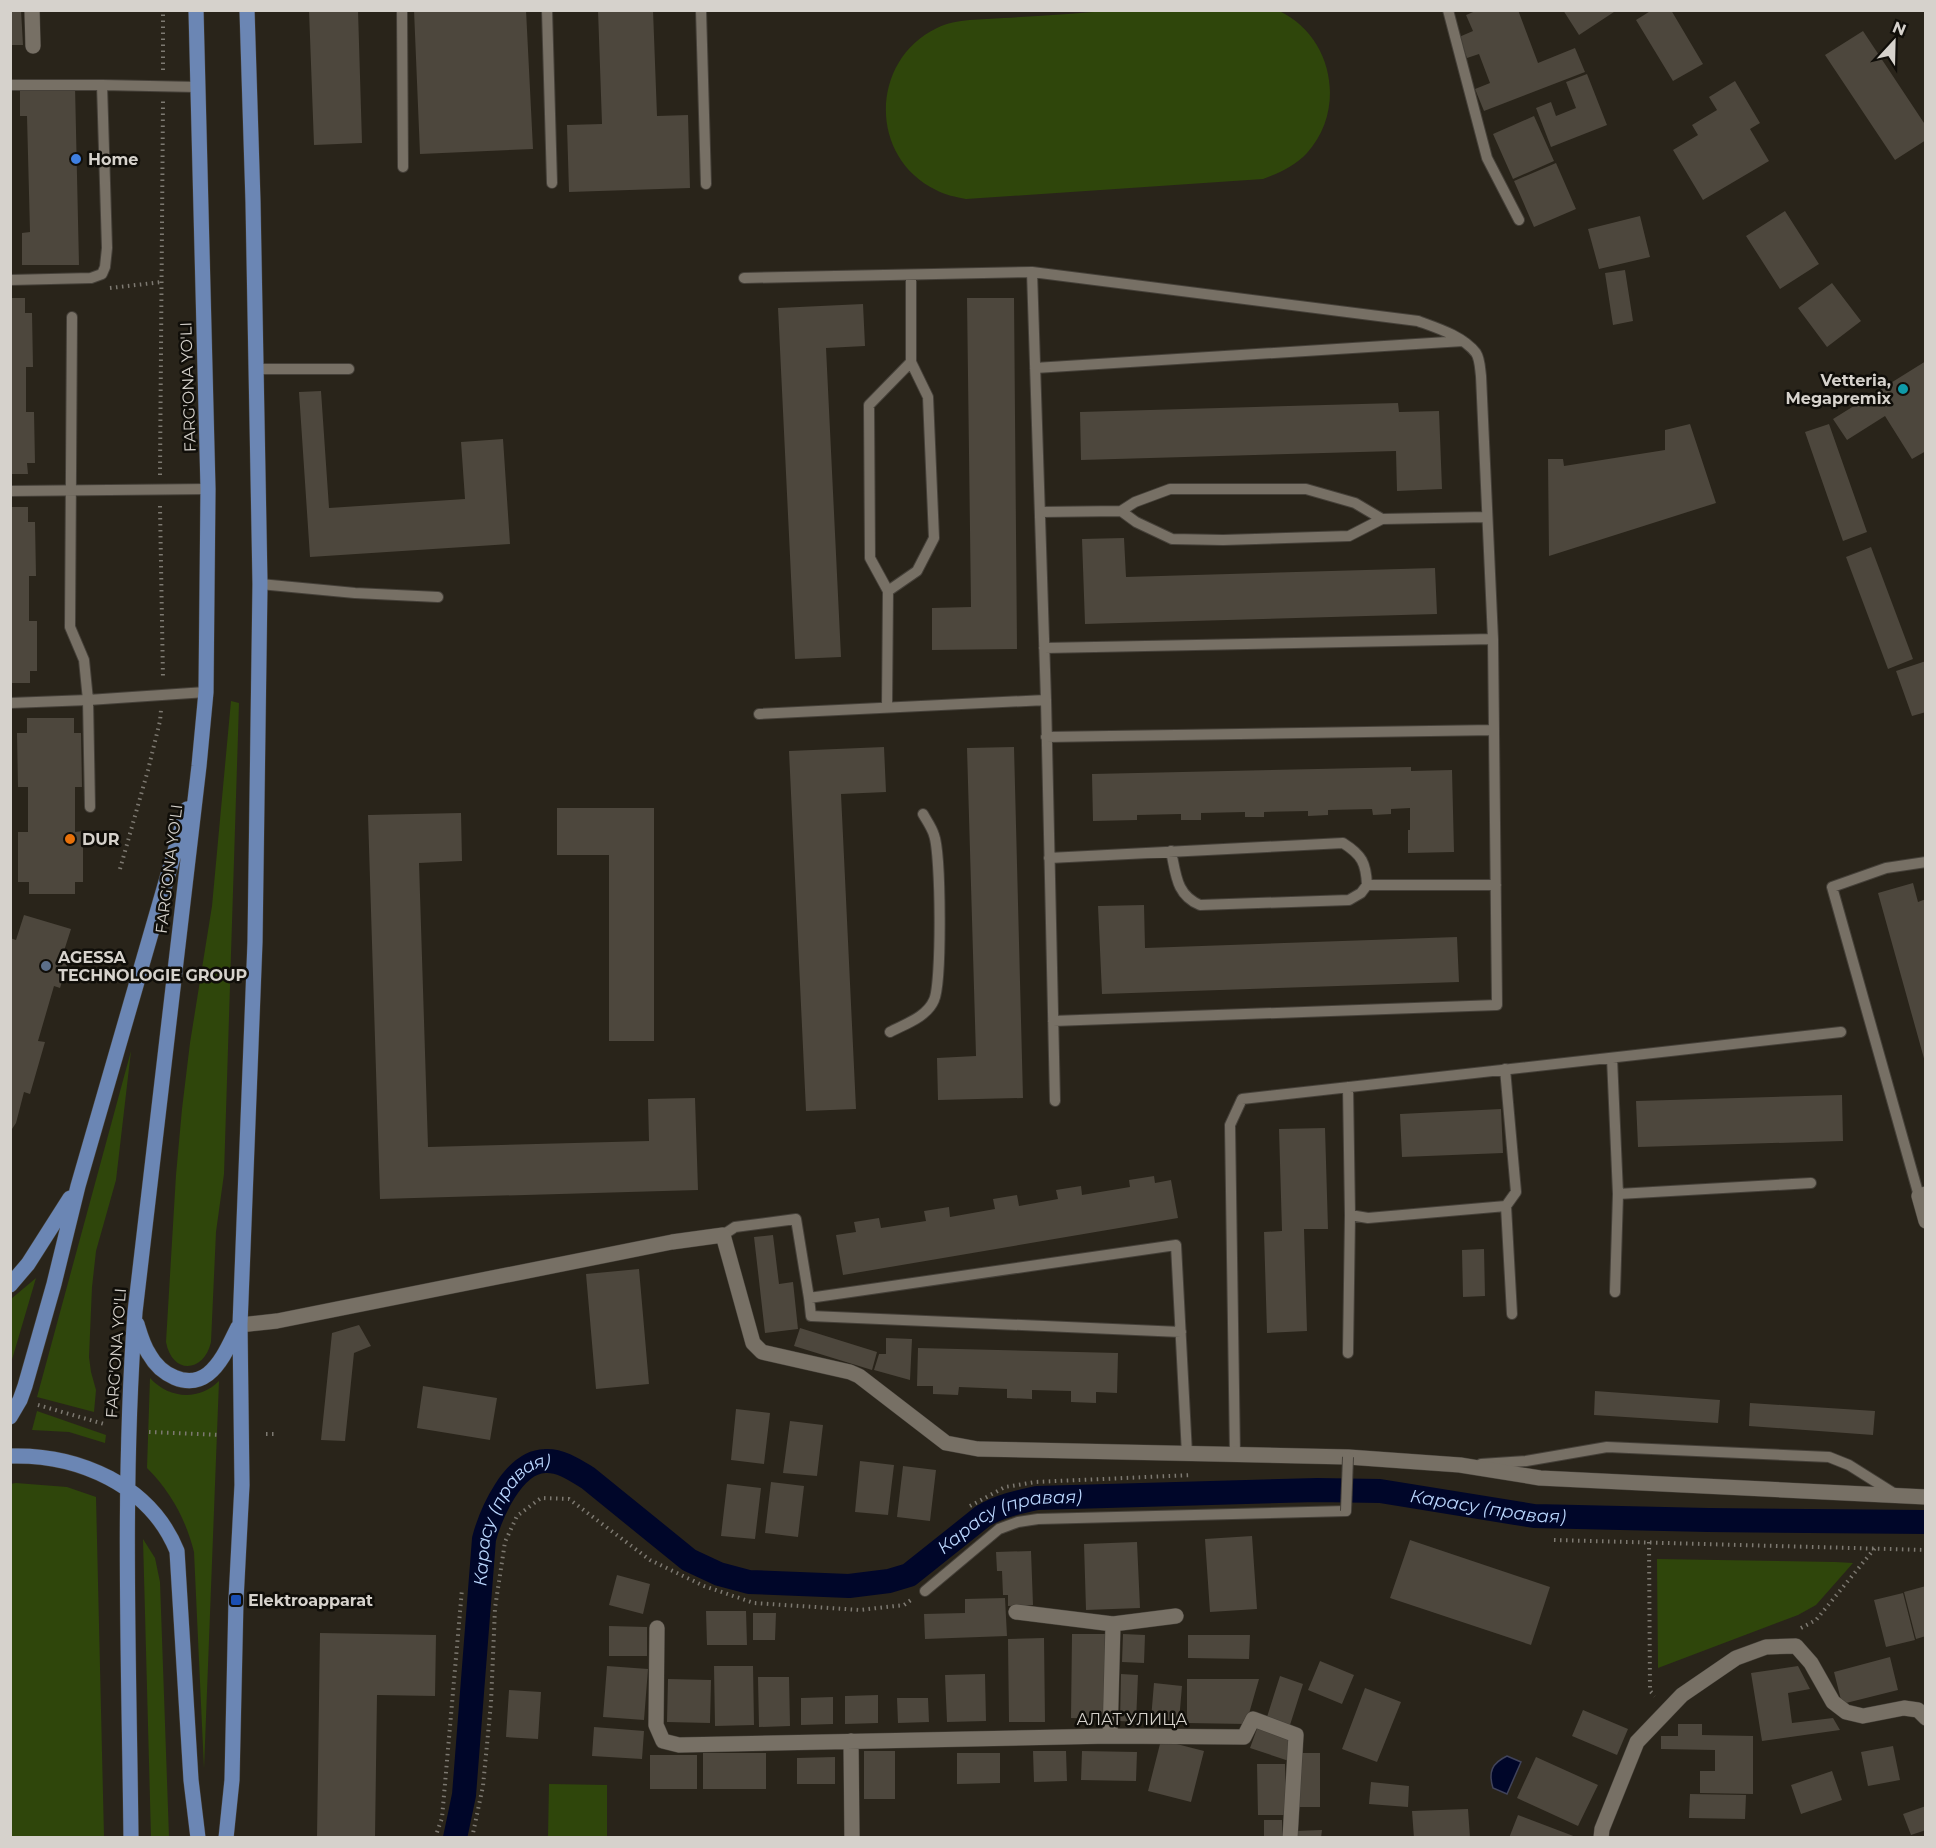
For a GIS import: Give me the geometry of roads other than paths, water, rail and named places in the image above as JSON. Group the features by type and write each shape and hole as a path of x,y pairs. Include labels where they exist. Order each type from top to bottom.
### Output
{"main road":[{"name":"FARG'ONA YO'LI","path":"131,1838 127,1488 129,1386 135,1312 206,692 208,489 196,10"},
{"path":"226,1838 232,1780 236,1600 242,1485 240,1324 255,942 260,584 253,190 247,10"},
{"path":"10,1417 20,1400 54,1284 78,1186 199,766"},
{"path":"10,1285 28,1264 78,1186"},
{"path":"135,1312 141,1336 150,1356 163,1371 182,1380 200,1378 208,1373 223,1355 240,1324"},
{"path":"10,1456 41,1457 65,1461 95,1472 127,1488 142,1499 168,1531 177,1551 191,1780 198,1838"}],"street":[{"path":"32,10 33,46"},
{"path":"1922,1195 1926,1221"},
{"path":"240,1324 277,1321 672,1242 723,1235 753,1343 762,1352 859,1376 946,1443 978,1449 1348,1457 1460,1465 1540,1478 1926,1497"},
{"path":"1016,1612 1113,1624 1176,1616"},
{"path":"1110,1736 1113,1624"},
{"name":"АЛАТ УЛИЦА","path":"657,1628 656,1725 663,1741 679,1745 1110,1736 1244,1737 1253,1719 1296,1736 1290,1838"},
{"path":"1601,1838 1602,1829 1637,1742 1682,1695 1736,1658 1766,1647 1796,1647 1811,1663 1833,1702 1846,1712 1863,1716 1904,1708 1918,1710 1926,1718"},
{"path":"851,1741 852,1838"}],"lane":[{"path":"402,10 403,167"},
{"path":"547,10 552,183"},
{"path":"701,10 706,184"},
{"path":"1448,10 1487,158 1519,220"},
{"path":"10,85 197,87"},
{"path":"10,280 68,280 91,278 102,274 107,248 102,86"},
{"path":"1032,272 1046,700 1055,1101"},
{"path":"744,278 1032,272 1418,321 1436,327 1463,341 1478,355 1482,376 1492,639 1497,1005 1053,1021"},
{"path":"888,591 917,571 933,538 928,397 911,362 911,275"},
{"path":"72,317 70,627 84,660 88,699 90,807"},
{"path":"1035,368 1463,341"},
{"path":"887,707 888,591 870,558 869,405 911,362"},
{"path":"256,369 349,369"},
{"path":"10,491 208,489"},
{"path":"1040,512 1121,511 1135,502 1170,489 1306,489 1355,503 1382,519"},
{"path":"1121,511 1136,522 1172,539 1235,540 1349,536 1382,519 1487,517"},
{"path":"260,584 355,593 438,597"},
{"path":"1044,648 1492,639"},
{"path":"10,703 206,692"},
{"path":"759,714 1046,700"},
{"path":"1046,737 1494,730"},
{"path":"890,1032 922,1016 934,1000 940,956 937,860 934,836 923,814"},
{"path":"1049,858 1171,851 1343,843 1356,851 1366,867 1367,885 1361,893 1349,900 1200,905 1190,901 1183,894 1177,880 1171,851"},
{"path":"1922,1195 1832,887 1886,868 1926,862"},
{"path":"1367,885 1496,885"},
{"path":"1234,1455 1230,1125 1242,1099 1841,1032"},
{"path":"1612,1058 1618,1194 1615,1293"},
{"path":"1505,1069 1516,1192 1506,1206 1512,1314"},
{"path":"1348,1087 1350,1215 1348,1353"},
{"path":"1618,1194 1811,1183"},
{"path":"1350,1215 1368,1218 1506,1206"},
{"path":"723,1235 735,1227 796,1219 811,1316 1180,1332"},
{"path":"809,1298 1176,1245 1186,1454"},
{"path":"1460,1465 1526,1461 1607,1447 1829,1457 1849,1465 1898,1496"},
{"path":"925,1591 999,1529 1018,1522 1038,1519 1346,1511 1348,1457"}],"water":[{"path":"1507,1756 1521,1762 1507,1794 1493,1788 1491,1773 1495,1765"}],"waterway":[{"name":"Карасу (правая)","path":"455,1838 464,1795 484,1539 498,1503 513,1479 533,1464 545,1461 562,1464 588,1478 689,1560 719,1574 749,1582 849,1586 889,1581 909,1575 983,1516 1003,1507 1037,1498 1317,1490 1380,1491 1534,1516 1926,1522"}],"place":[{"name":"Home","path":"76,159"},
{"name":"Vetteria, Megapremix","path":"1903,389"},
{"name":"DUR","path":"70,839"},
{"name":"AGESSA TECHNOLOGIE GROUP","path":"46,966"},
{"name":"Elektroapparat","path":"236,1600"}]}
